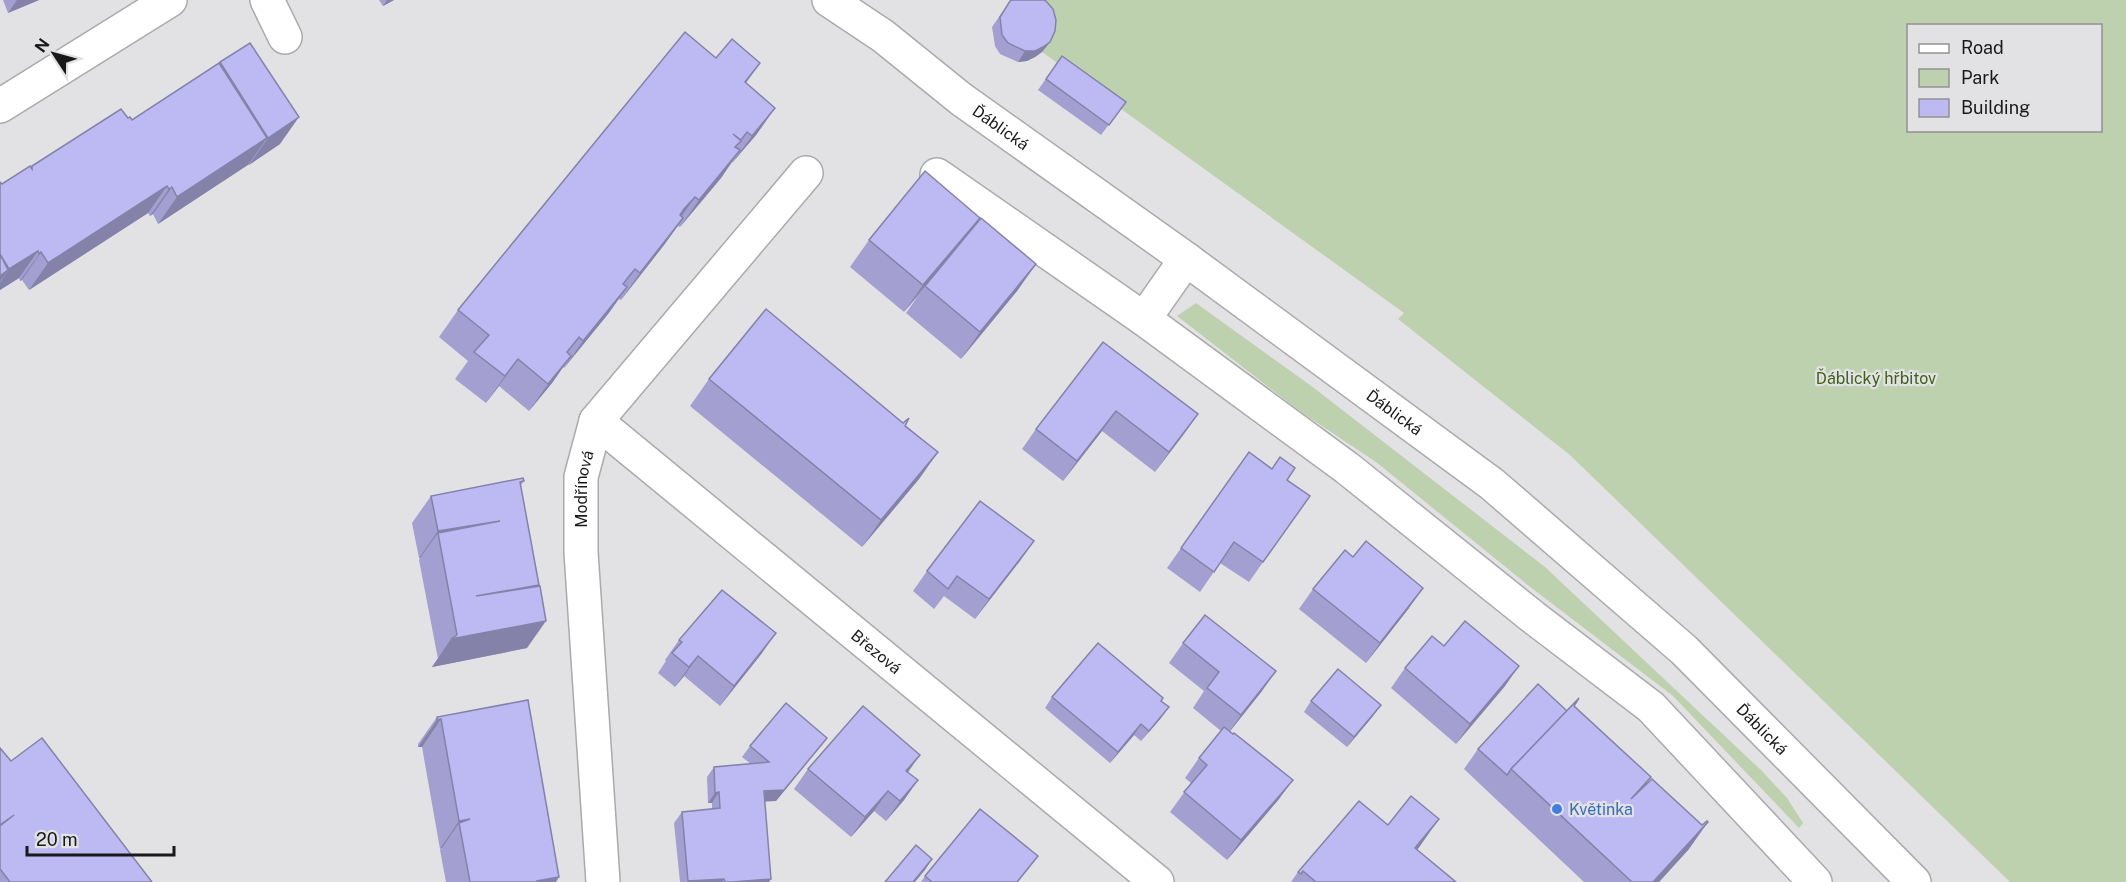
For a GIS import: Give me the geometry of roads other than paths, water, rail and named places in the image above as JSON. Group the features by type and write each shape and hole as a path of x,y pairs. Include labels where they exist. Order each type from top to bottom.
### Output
{"street":[{"path":"0,106 170,0"},
{"path":"267,0 285,38"},
{"name":"Ďáblická","path":"829,0 883,36 961,99 1186,259 1492,483 1684,650 1901,878"},
{"name":"Modřínová","path":"603,882 581,552 581,477 596,421 806,173"},
{"path":"936,175 1144,319 1347,468 1533,617 1651,707 1815,882"},
{"path":"1144,319 1186,259"},
{"name":"Březová","path":"596,421 1157,882"}],"place":[{"name":"Květinka","path":"1557,809"}],"park label":[{"name":"Ďáblický hřbitov","path":"1876,378"}]}
